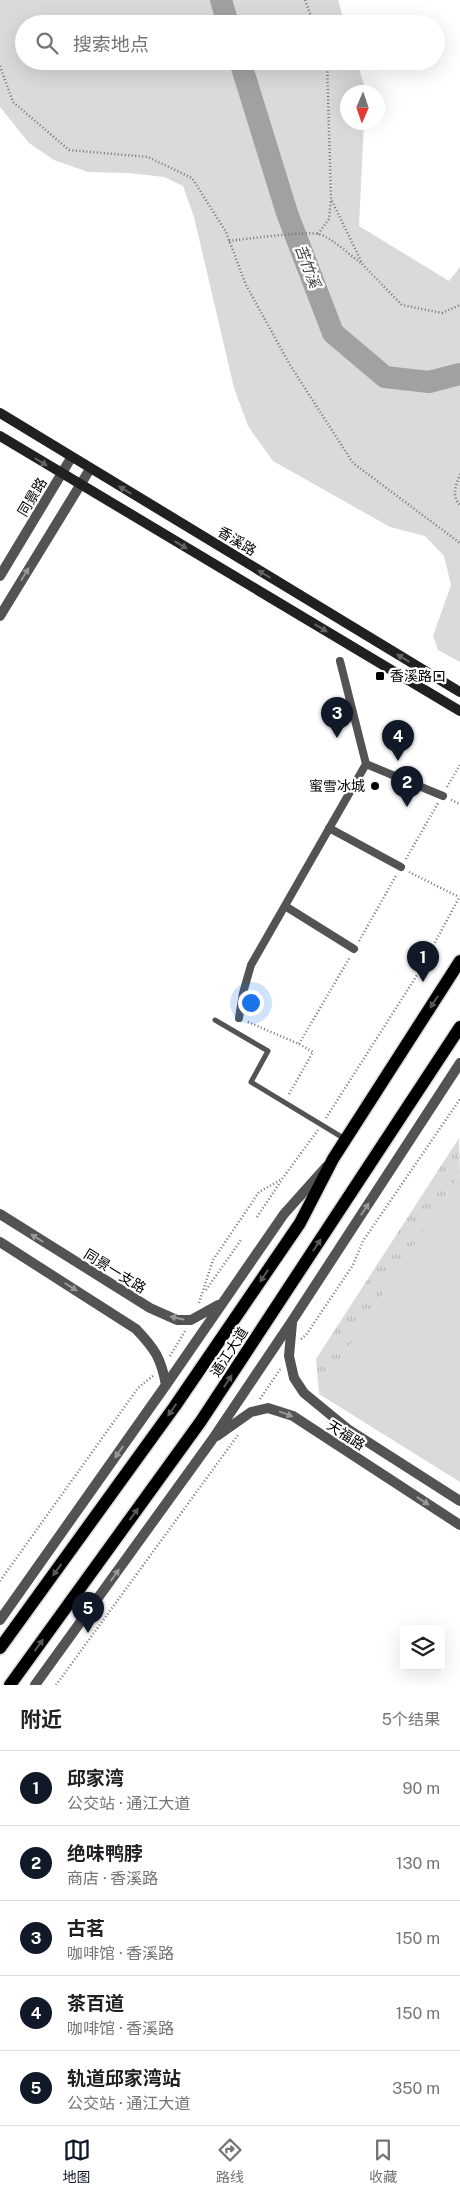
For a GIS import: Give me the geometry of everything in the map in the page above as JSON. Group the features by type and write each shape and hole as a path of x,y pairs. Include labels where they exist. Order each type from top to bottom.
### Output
{"main road":[{"name":"香溪路","path":"0,413 71,458 460,692"},
{"path":"0,436 80,486 460,711"},
{"name":"通江大道","path":"0,1648 175,1406 300,1222 345,1139 460,961"},
{"name":"通江大道","path":"10,1685 201,1421 460,1027"}],"street":[{"name":"同景路","path":"0,576 71,458"},
{"path":"0,616 90,469"},
{"path":"239,1018 251,964 366,764 340,661"},
{"path":"366,764 443,796"},
{"path":"329,828 401,868"},
{"path":"285,906 354,949"},
{"path":"35,1685 212,1440 292,1321 460,1062"},
{"name":"通江大道","path":"0,1620 284,1214 333,1159"},
{"name":"同景一支路","path":"0,1214 150,1308 177,1320 191,1320"},
{"path":"0,1242 136,1329 154,1347 163,1367 166,1385"},
{"path":"191,1320 222,1304"},
{"name":"天福路","path":"292,1321 289,1356 294,1378 304,1393 349,1430 460,1501"},
{"name":"天福路","path":"251,1412 268,1408 292,1416 460,1525"},
{"path":"212,1440 251,1412"}],"lane":[{"path":"215,1020 268,1051 251,1082 345,1139"}],"path":[{"path":"306,0 311,15"},
{"path":"0,66 13,102 70,150 148,157 192,178 226,232 246,285 290,365 353,463 460,543"},
{"path":"318,234 329,218 331,199 327,70"},
{"path":"331,199 362,265"},
{"path":"229,241 248,238 318,234 332,241 362,265 402,305 442,313 460,305"},
{"path":"460,474 454,491 456,502 460,505"},
{"path":"299,1044 460,765"},
{"path":"257,1217 282,1179 322,1125 419,972 460,897 401,868"},
{"path":"239,1018 313,1052 285,1102"},
{"path":"56,1685 232,1445 251,1412 296,1344 306,1335 353,1265 363,1241 460,1099"},
{"path":"204,1294 213,1260 259,1192 282,1179"},
{"path":"0,1581 138,1388 163,1367 204,1294 241,1240"},
{"path":"356,1246 363,1241"}],"green space":[{"path":"0,0 338,0 342,15 15,15 15,70 360,70 364,85 340,85 340,130 364,130 359,226 449,281 460,267 460,662 438,650 433,636 451,585 444,556 425,536 390,527 273,461 248,426 234,388 194,217 183,186 164,177 129,173 88,172 54,160 29,143 0,107"},
{"path":"459,1138 460,1174 319,1394 316,1359"},
{"path":"460,1174 460,1482 319,1394"}],"waterway":[{"name":"苦竹溪","path":"221,0 225,15"},
{"name":"苦竹溪","path":"243,70 287,213 333,333 385,377 429,382 460,374"}],"place":[{"name":"香溪路口","path":"380,676"},
{"name":"古茗","path":"337,738"},
{"name":"茶百道","path":"398,761"},
{"name":"蜜雪冰城","path":"375,786"},
{"name":"绝味鸭脖","path":"407,807"},
{"name":"邱家湾","path":"423,982"},
{"name":"轨道邱家湾站","path":"88,1633"}]}
